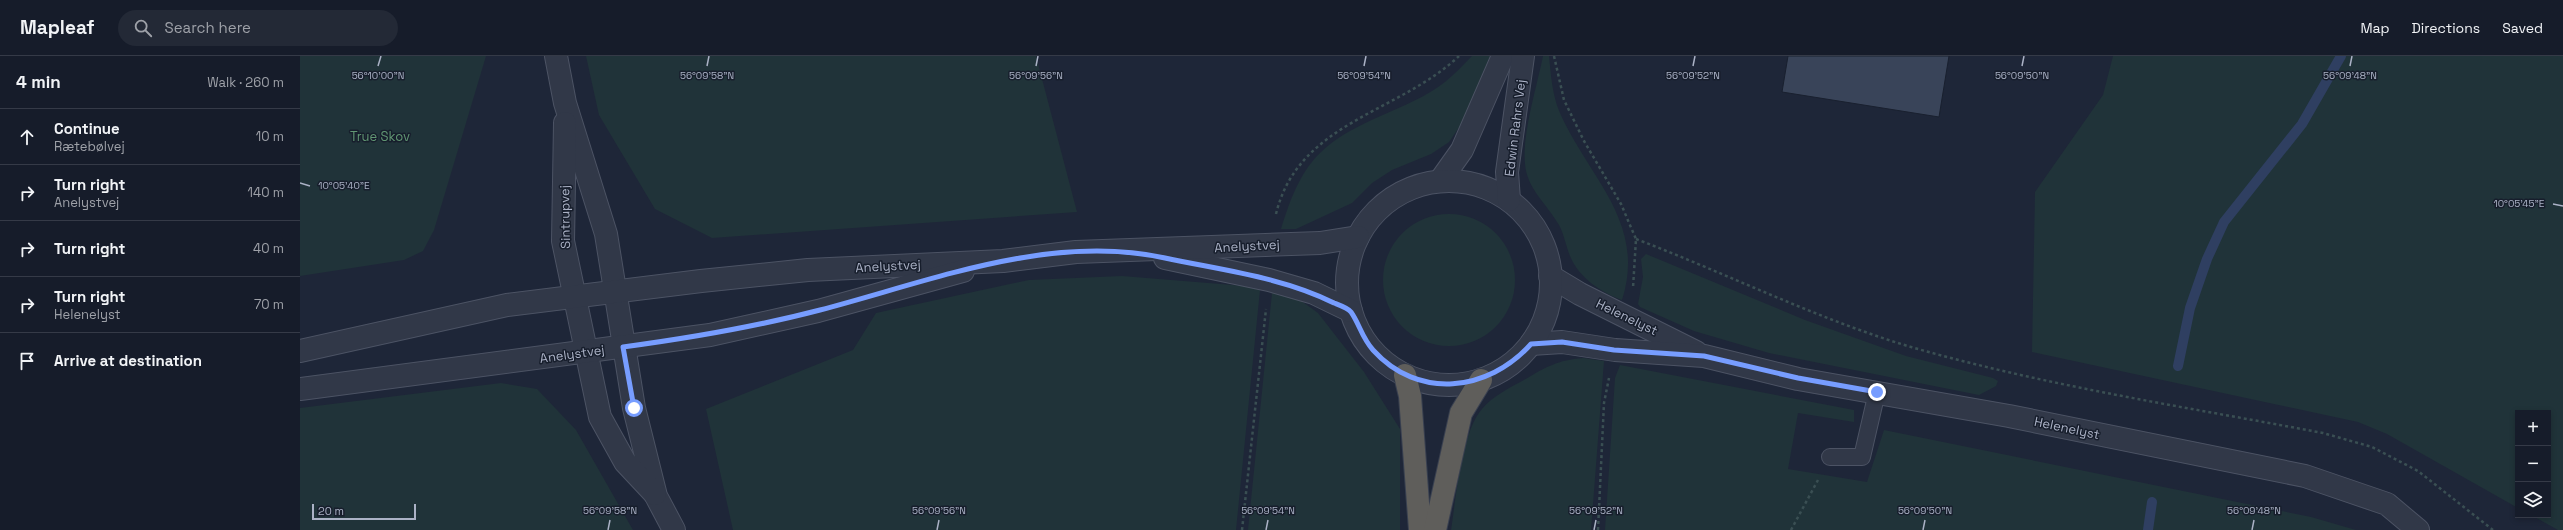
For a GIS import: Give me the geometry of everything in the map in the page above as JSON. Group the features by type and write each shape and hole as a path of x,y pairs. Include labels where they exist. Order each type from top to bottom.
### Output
{"highway":[{"path":"1405,375 1410,396 1420,530"},
{"path":"1434,530 1461,413 1481,380"}],"street":[{"name":"Sintrupvej","path":"556,56 565,103 606,234 614,292 634,408 656,496"},
{"name":"Edwin Rahrs Vej","path":"1440,181 1462,150 1503,56"},
{"name":"Edwin Rahrs Vej","path":"1509,200 1508,172 1524,56"},
{"name":"Sintrupvej","path":"565,103 563,242 600,417 625,462 656,496"},
{"path":"1440,181 1464,182 1487,188 1509,200 1526,216 1542,241 1550,276 1546,312 1531,344 1508,365 1481,380 1456,384 1430,383 1405,375 1392,368 1371,349 1351,311 1348,273 1358,237 1367,222 1392,198 1423,184 1440,181"},
{"name":"Anelystvej","path":"300,351 507,305 808,270 1003,261 1076,252 1136,252 1272,244 1320,243 1358,237"},
{"name":"Anelystvej","path":"1136,252 1269,280 1314,293 1351,311"},
{"name":"Anelystvej","path":"300,389 587,352 733,330 818,310 1003,261"},
{"name":"Helenelyst","path":"1550,276 1580,294 1624,314 1704,356"},
{"name":"Helenelyst","path":"1531,344 1562,342 1614,350 1704,356 1798,378 2009,416 2305,476 2387,504 2418,530"},
{"path":"656,496 674,530"}],"lane":[{"path":"1830,457 1862,457 1877,392"}],"path":[{"path":"1272,244 1280,199 1306,158 1338,130 1406,92 1449,65 1459,56"},
{"path":"1554,56 1564,100 1584,141 1621,204 1636,239 1635,282 1624,314"},
{"path":"1636,239 1703,265 1822,316 1912,347 2017,375 2323,434 2372,447 2418,471 2493,530"},
{"path":"1242,530 1269,280"},
{"path":"1598,530 1604,403 1614,350"},
{"path":"1791,530 1830,457"}],"green space":[{"name":"True Skov","path":"300,56 486,56 434,230 423,251 404,260 300,276"},
{"path":"586,56 1036,56 1077,212 712,238 655,209 599,115"},
{"path":"1472,56 1490,56 1462,123 1449,142 1431,154 1392,170 1372,183 1352,203 1296,229 1281,229 1291,199 1300,180 1319,154 1333,142 1364,123 1415,101 1430,92 1449,79"},
{"path":"1543,56 1549,56 1551,78 1560,113 1611,201 1621,223 1627,247 1628,272 1622,300 1599,289 1579,271 1570,256 1559,225 1533,189 1529,181 1525,164 1526,139"},
{"path":"2113,56 2563,56 2563,530 2558,530 2536,518 2551,518 2551,410 2515,410 2515,506 2387,434 2358,422 2032,352 2035,192 2103,95"},
{"path":"1455,214 1474,219 1486,225 1496,233 1504,243 1510,255 1514,267 1514,293 1510,305 1504,317 1496,327 1486,335 1474,341 1462,345 1443,346 1424,341 1412,335 1402,327 1394,317 1388,305 1384,293 1383,274 1388,255 1394,243 1402,233 1412,225 1424,219 1436,215"},
{"path":"1646,254 1805,320 1906,356 1993,378 1998,381 1996,386 1979,395 1769,353 1694,331 1640,307 1638,304 1643,277 1641,259"},
{"path":"1122,276 1245,286 1260,290 1236,530 733,530 706,409 853,350 876,313 1029,280"},
{"path":"1272,293 1300,300 1318,313 1364,372 1400,429 1400,530 1248,530"},
{"path":"1583,358 1604,361 1591,530 1451,530 1457,484 1464,450 1475,420 1482,409 1491,400 1546,368 1566,360"},
{"path":"1620,365 1854,410 1854,422 1798,413 1788,469 1867,482 1884,430 2311,517 2356,530 1605,530 1615,378"},
{"path":"501,383 537,389 576,430 633,530 300,530 300,408"}],"building":[{"path":"1788,56 1949,56 1939,117 1782,92"}],"waterway":[{"path":"2178,366 2190,308 2207,259 2224,222 2302,124 2341,56"},
{"path":"2148,530 2152,502"}],"route":[{"path":"634,408 623,347 710,335 818,310 1003,261 1076,252 1136,252 1269,280 1314,293 1351,311 1356,324 1371,349 1392,368 1405,375 1430,383 1456,384 1481,380 1495,374 1508,365 1531,344 1562,342 1614,350 1704,356 1798,378 1877,392"}]}
